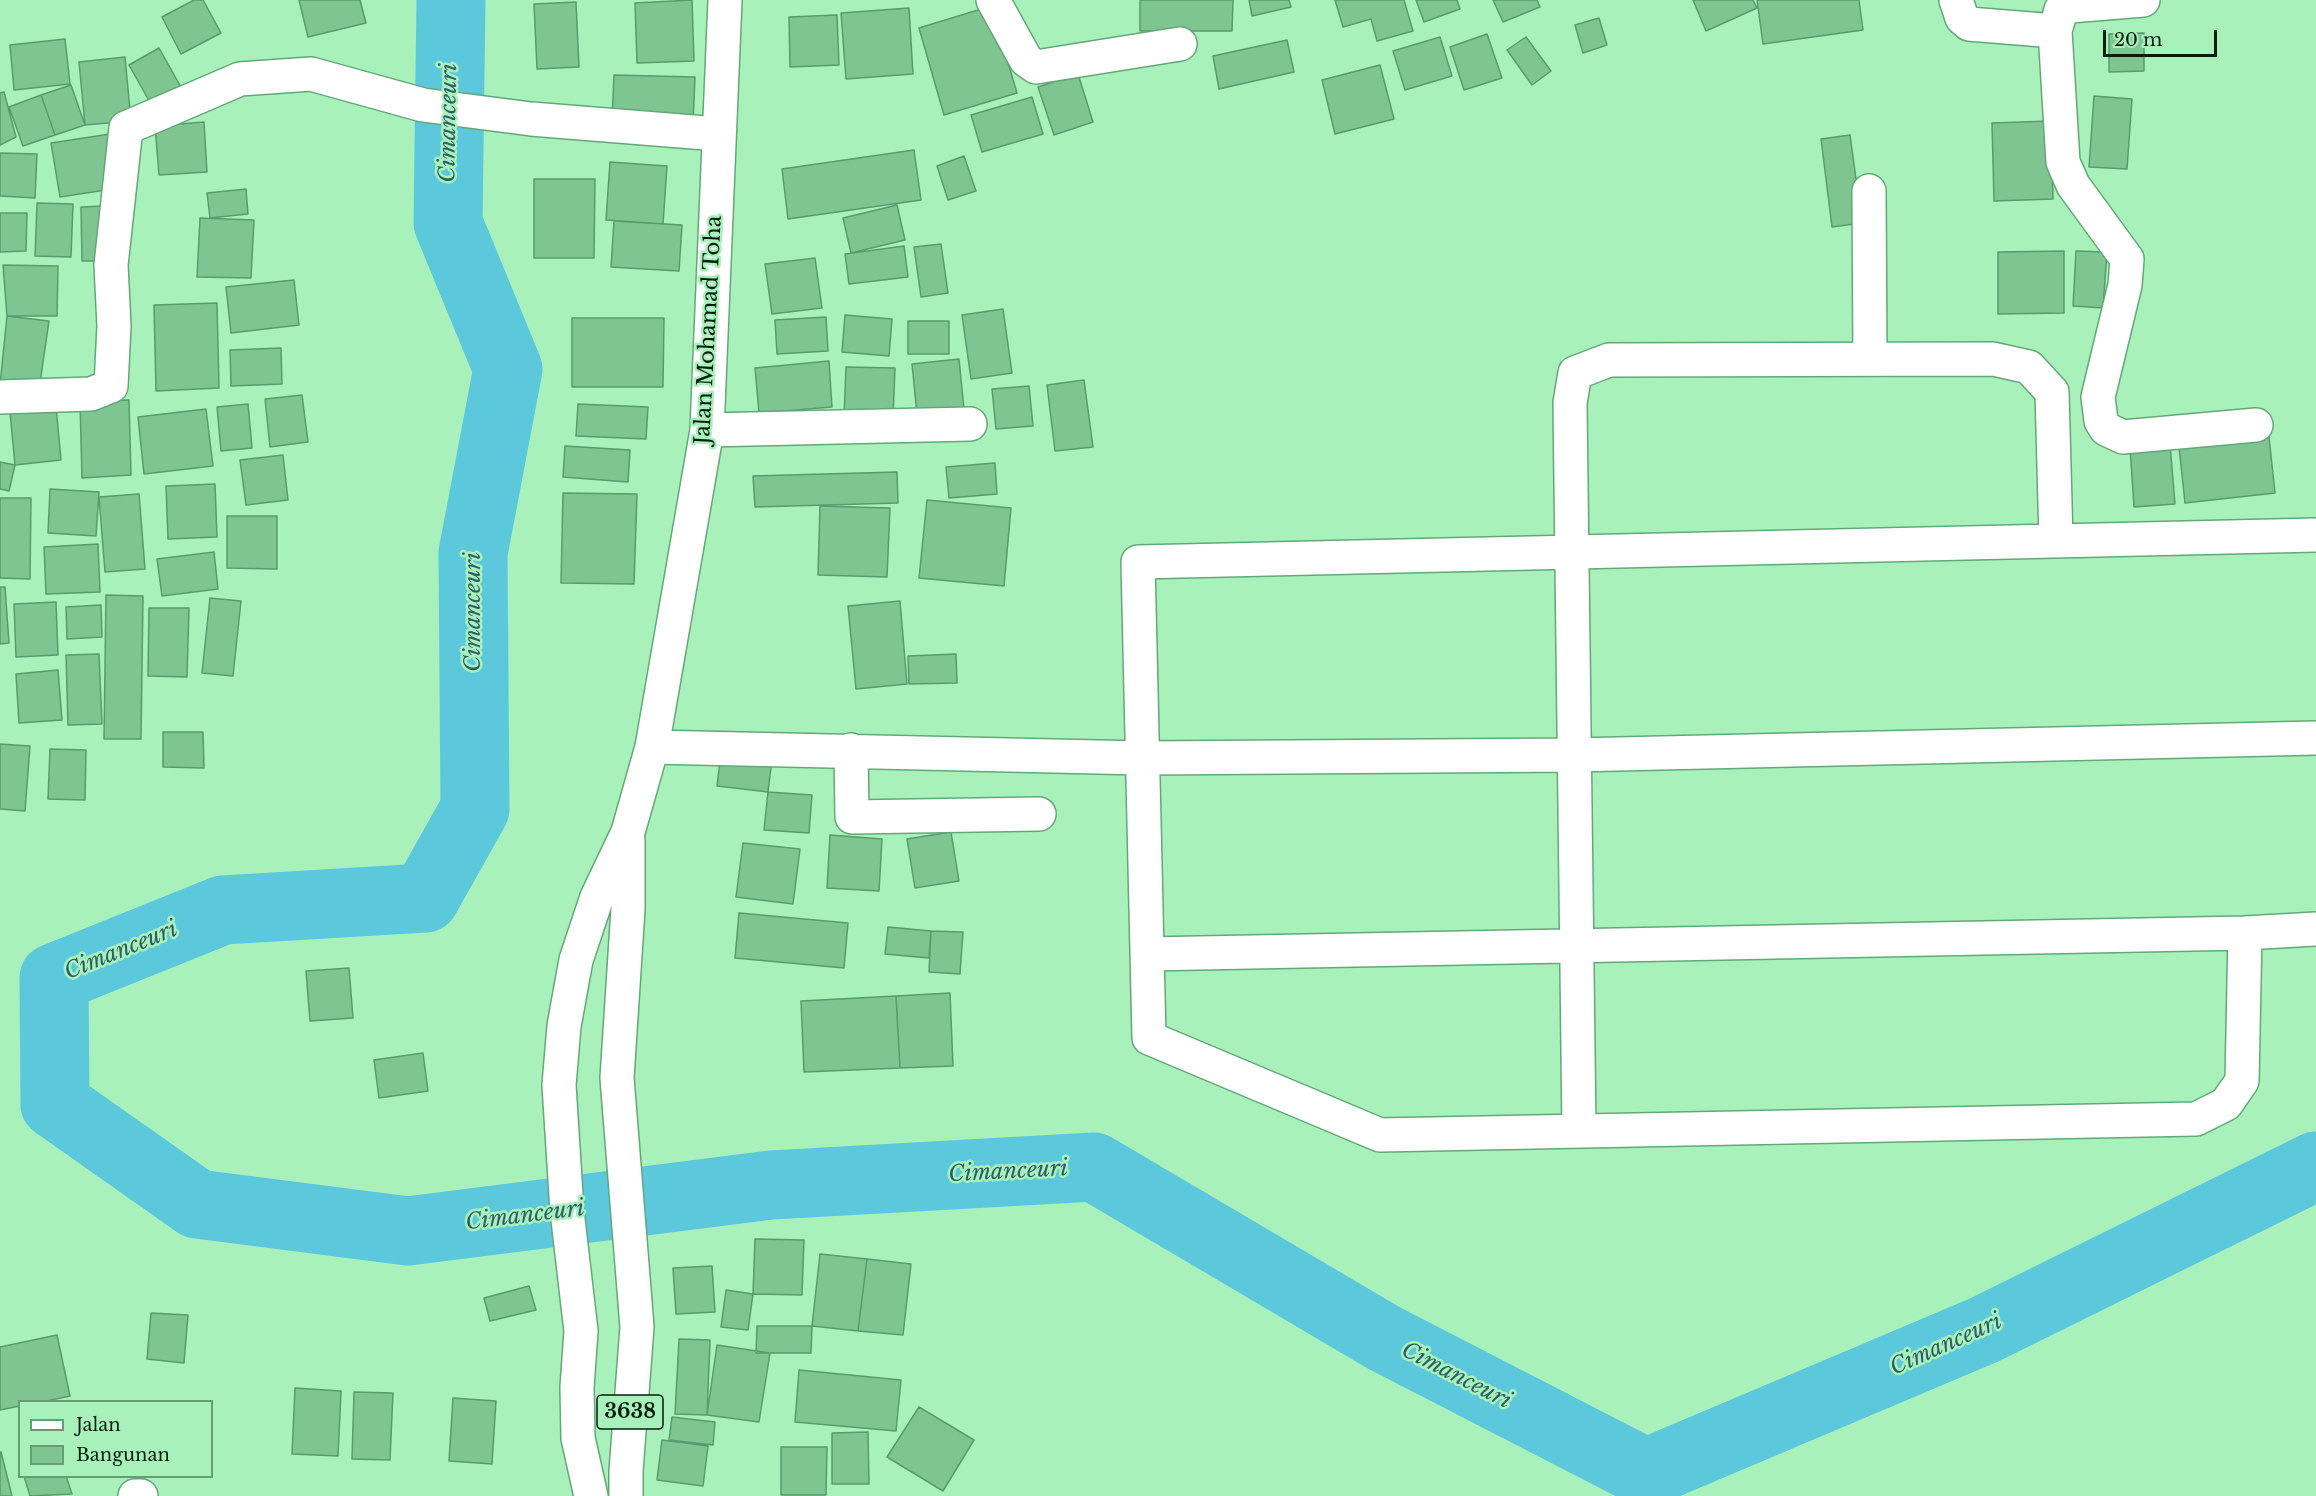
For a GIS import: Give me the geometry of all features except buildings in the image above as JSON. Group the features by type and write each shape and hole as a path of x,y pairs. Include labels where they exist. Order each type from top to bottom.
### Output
{"street":[{"name":"Jalan Mohamad Toha","path":"591,1496 578,1438 576,1387 581,1331 567,1211 560,1086 564,1026 576,960 597,897 628,832 652,747 707,430 725,0"},
{"path":"993,0 1026,60 1036,67 1180,44"},
{"path":"1956,0 1962,18 1969,24 2055,31"},
{"path":"2143,0 2070,6 2061,10 2055,31 2062,162 2073,185 2127,259 2125,285 2098,397 2101,421 2113,434 2123,437 2256,425"},
{"path":"0,397 91,394 111,386 114,326 111,265 126,128 240,80 311,74 423,105 531,119 718,134"},
{"path":"1869,191 1870,359"},
{"path":"1579,1131 1570,403 1575,373 1609,360 1993,359 2029,368 2052,392 2056,540"},
{"path":"707,430 970,424"},
{"path":"2245,933 2242,1081 2226,1104 2196,1119 1380,1135 1149,1038 1138,562 2316,535"},
{"path":"652,747 1143,758 1574,755 2316,738"},
{"path":"850,750 852,817 1039,814"},
{"name":"Jalan Mohamad Toha","path":"626,1496 637,1328 616,1078 628,909 628,832"},
{"path":"1148,954 2245,933 2316,929"},
{"path":"135,1496 141,1496"}],"waterway":[{"name":"Cimanceuri","path":"451,0 448,223 508,369 473,553 475,809 425,898 223,910 54,978 55,1104 197,1204 408,1231 771,1185 1094,1167 1384,1338 1646,1473 1984,1330 2316,1166"}]}
